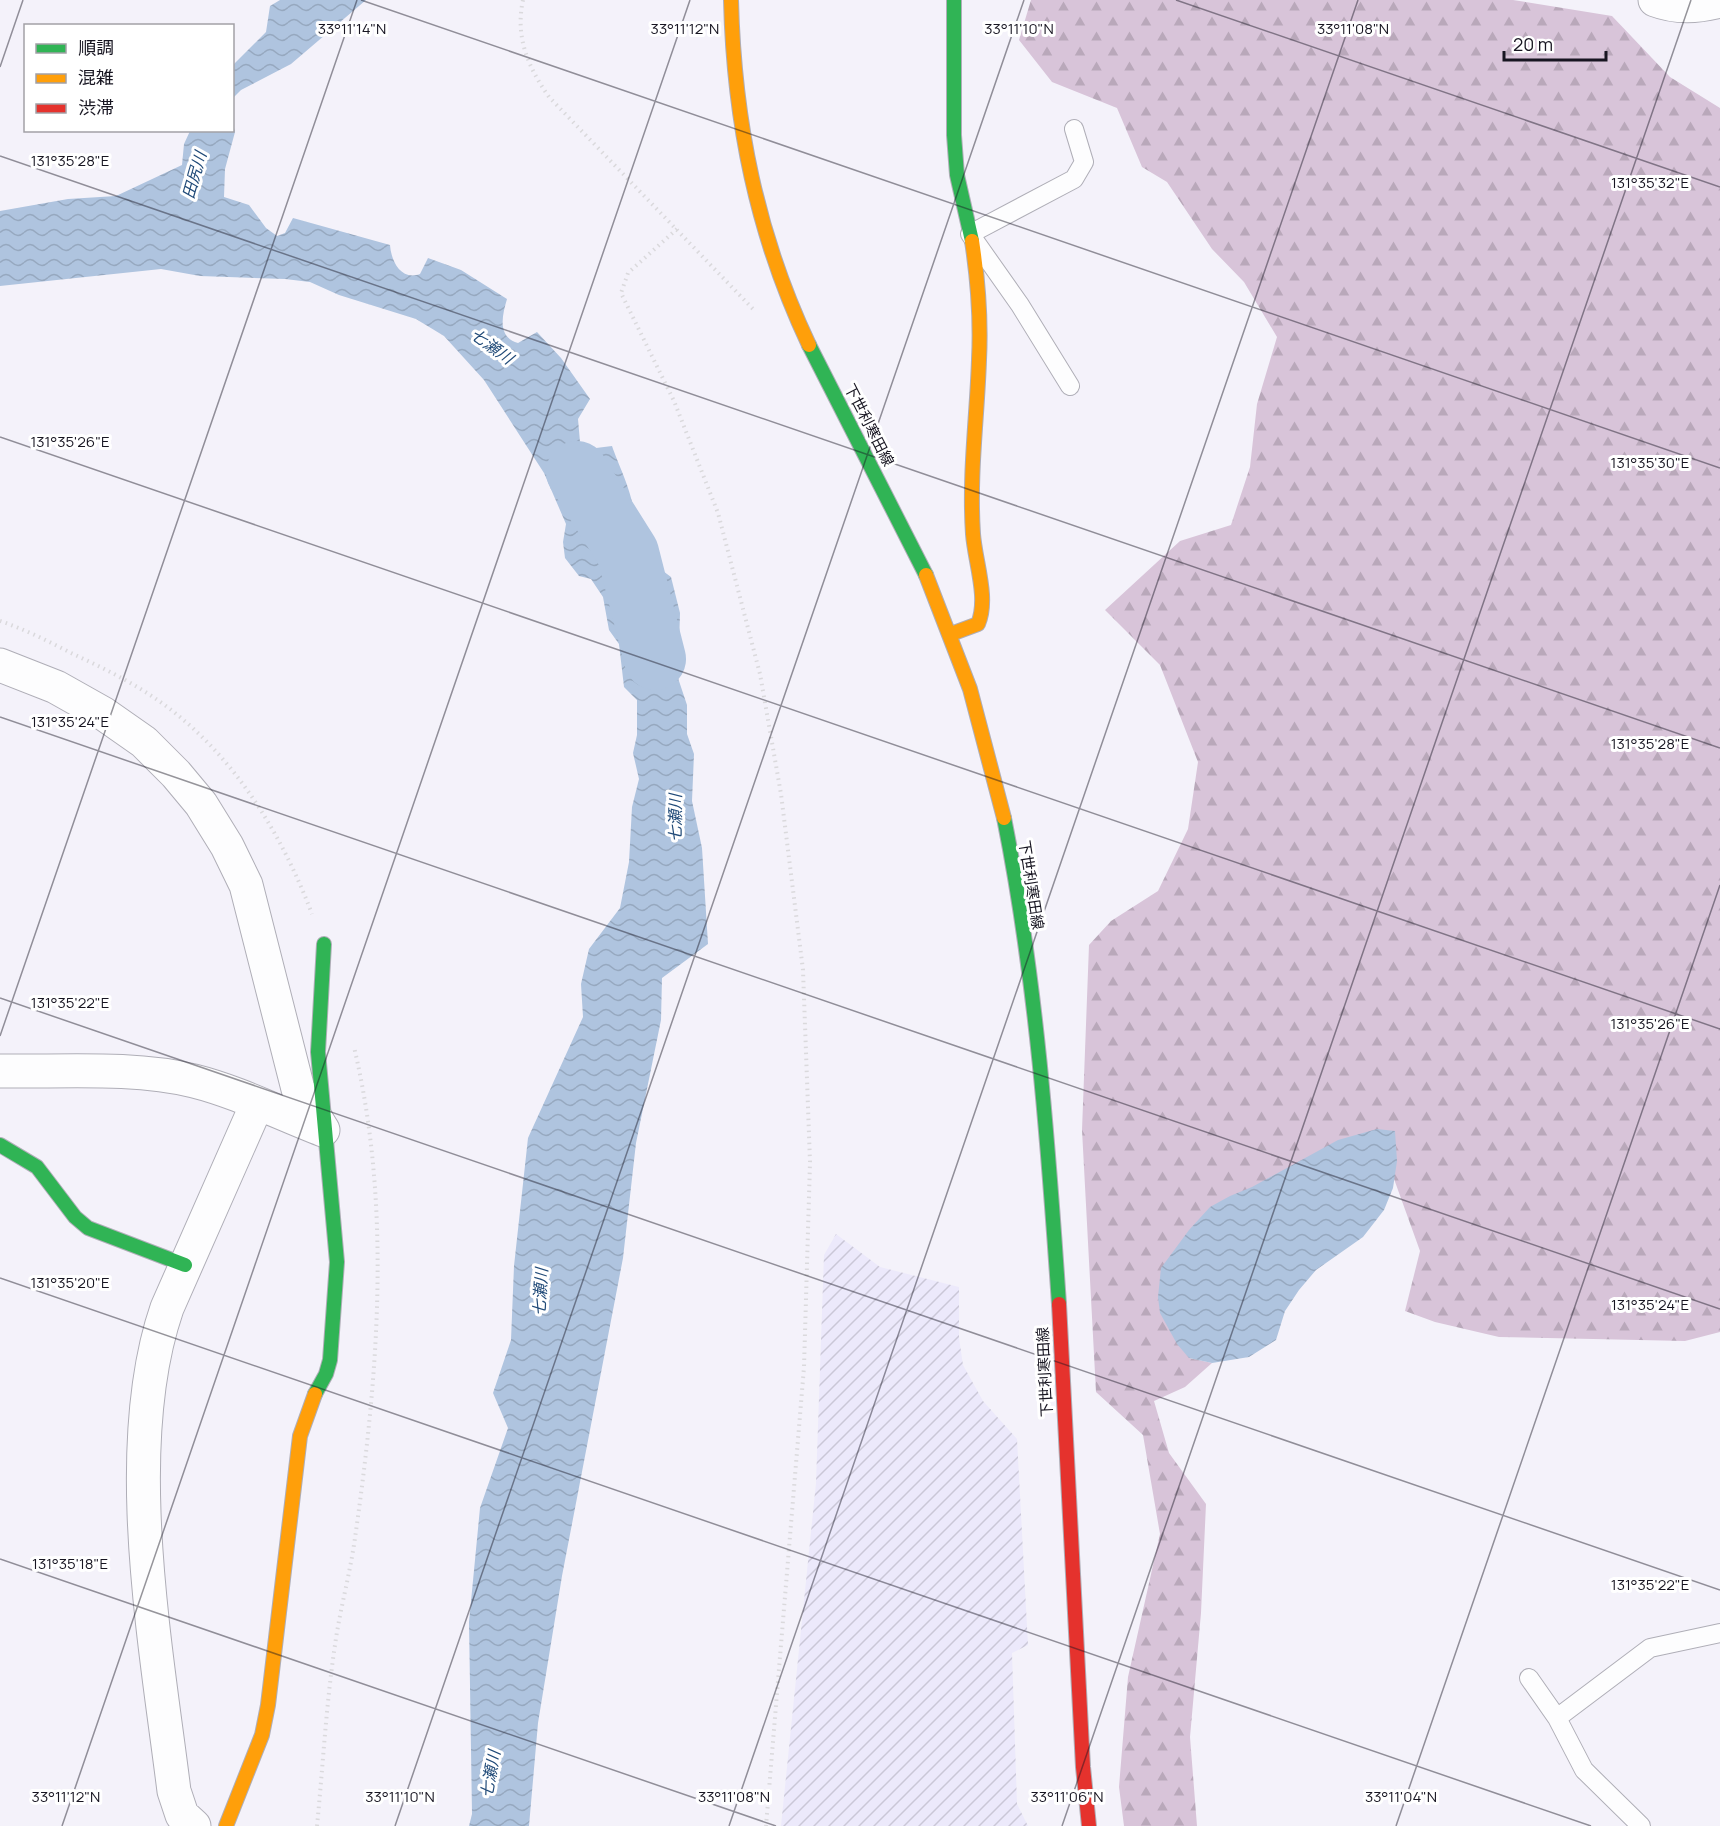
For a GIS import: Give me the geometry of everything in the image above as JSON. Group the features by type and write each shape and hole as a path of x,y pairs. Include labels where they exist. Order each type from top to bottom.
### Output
{"main road":[{"name":"下世利寒田線","path":"731,0 734,70 742,134 755,200 777,271 801,330 904,529 951,634 987,747 1005,823 1036,1037 1053,1215 1083,1767 1089,1826"},
{"path":"951,634 978,624 983,612 971,508 979,304 970,234 957,175 954,135 954,0"},
{"path":"226,1826 262,1734 270,1694 300,1436 309,1404 326,1374 330,1359 337,1262 334,1214 323,1130 318,1052 324,944"},
{"path":"0,1145 37,1167 75,1217 88,1228 185,1265"}],"street":[{"path":"1655,0 1680,6 1705,5 1720,1"},
{"path":"0,665 56,687 104,714 144,742 176,774 201,804 227,846 246,885 298,1089 323,1130"},
{"path":"0,1071 126,1073 173,1077 194,1081 323,1130"},
{"path":"194,1826 182,1815 174,1791 146,1537 146,1400 156,1340 185,1265 257,1104"}],"lane":[{"path":"1070,386 1020,305 970,234 1074,179 1084,162 1074,129"},
{"path":"1557,1718 1650,1648 1720,1633"},
{"path":"1529,1678 1557,1718 1584,1770 1641,1826"}],"path":[{"path":"523,0 519,30 534,76 579,129 755,311"},
{"path":"677,229 628,273 621,293 674,401 718,513 760,674 781,794 803,970 810,1162 804,1367 766,1826"}],"shaded area":[{"path":"836,1234 880,1267 959,1287 959,1338 963,1365 983,1401 1017,1439 1028,1645 1012,1653 1017,1804 1028,1826 781,1826 816,1483 824,1255"}],"green space":[{"path":"1031,0 1513,0 1612,16 1670,77 1720,108 1720,1332 1685,1341 1499,1337 1435,1322 1405,1311 1420,1251 1385,1154 1189,1358 1212,1363 1185,1387 1154,1401 1169,1453 1206,1504 1201,1613 1190,1737 1197,1826 1124,1826 1119,1787 1128,1677 1160,1534 1143,1435 1096,1392 1082,1130 1089,945 1111,921 1158,891 1188,829 1198,762 1160,665 1105,610 1180,541 1231,525 1250,467 1257,404 1277,337 1244,282 1212,249 1167,182 1142,167 1117,108 1052,82 1019,40"}],"water":[{"path":"280,0 366,0 291,64 241,90 234,97 234,64 266,32 270,6"},
{"name":"田尻川","path":"234,128 235,132 225,169 224,197 249,205 266,228 277,236 285,233 293,218 390,245 395,263 407,275 420,274 428,258 461,270 507,299 503,325 507,336 518,343 537,332 561,358 590,399 578,419 580,442 588,449 612,446 631,497 634,517 631,532 621,552 619,565 634,579 659,568 671,577 680,613 678,678 687,705 687,734 694,754 692,801 702,848 708,944 662,978 661,1020 636,1143 623,1258 562,1576 538,1723 529,1826 469,1826 472,1814 469,1622 480,1508 508,1428 493,1393 511,1340 514,1266 528,1138 583,1017 581,984 589,949 620,908 629,862 632,807 639,779 633,753 637,735 637,700 624,687 619,644 609,630 603,597 591,579 579,576 565,558 563,542 566,524 544,473 484,380 444,336 416,319 339,295 310,282 285,279 200,276 161,269 0,286 0,211 68,199 116,196 182,165 184,144 190,132 234,132"},
{"path":"1377,1129 1395,1131 1397,1161 1393,1188 1384,1210 1363,1237 1316,1270 1299,1290 1285,1311 1276,1340 1249,1357 1212,1363 1189,1358 1177,1344 1160,1313 1158,1297 1161,1268 1189,1230 1210,1207 1230,1196 1252,1187 1338,1140"}],"waterway":[{"name":"七瀬川","path":"577,472 628,553 655,659"}],"traffic: fast":[{"path":"954,0 954,135 957,175 972,241"},
{"path":"809,345 926,575"},
{"path":"1004,818 1033,999 1059,1304"},
{"path":"315,1394 326,1374 330,1360 337,1262 318,1052 324,944"},
{"path":"0,1145 37,1167 75,1217 88,1228 185,1265"}],"traffic: slow":[{"path":"731,0 737,90 752,177 775,262 809,345"},
{"path":"951,634 978,624 982,603 972,512 980,330 972,241"},
{"path":"926,575 970,689 1004,818"},
{"path":"226,1826 262,1735 268,1705 300,1436 315,1394"}],"traffic: jam":[{"path":"1059,1304 1083,1767 1089,1826"}]}
